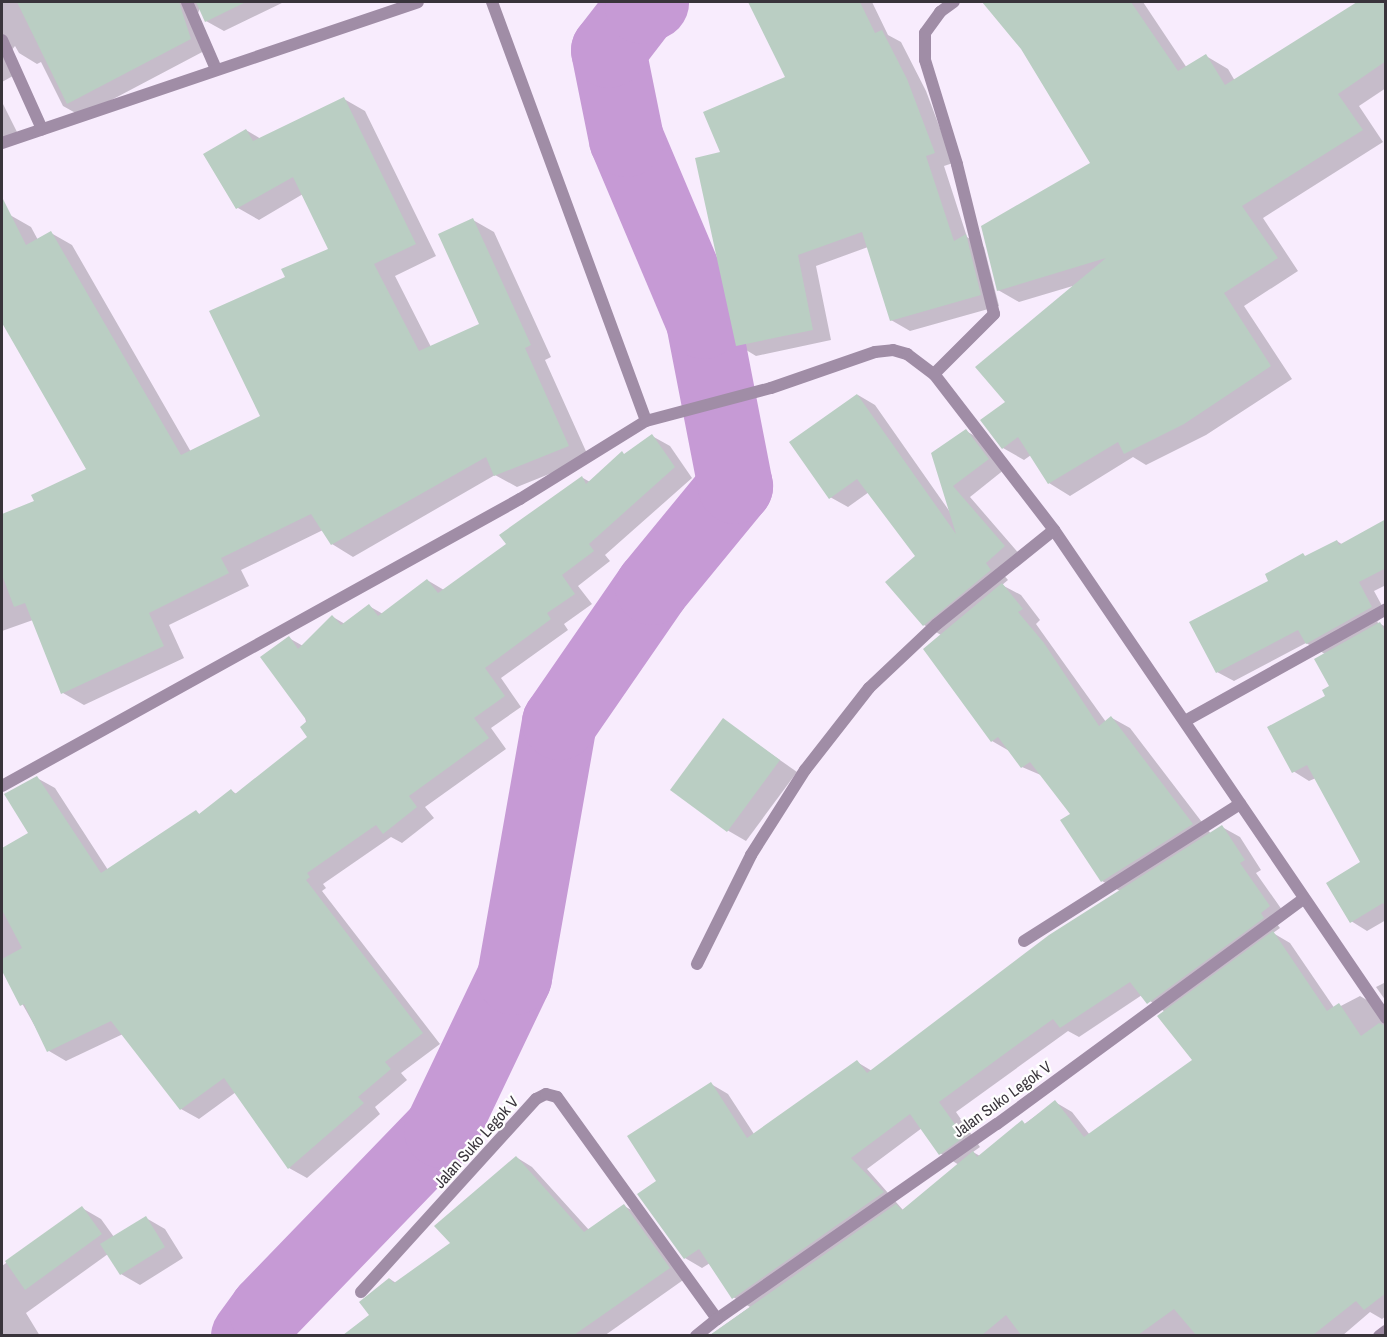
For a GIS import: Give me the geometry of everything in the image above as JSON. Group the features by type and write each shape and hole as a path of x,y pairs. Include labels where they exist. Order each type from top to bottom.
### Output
{"street":[{"path":"187,2 216,69"},
{"path":"2,143 418,2"},
{"path":"492,2 646,422"},
{"path":"934,374 994,314 957,164 925,60 925,33 940,12 954,2"},
{"path":"2,40 42,129"},
{"path":"2,786 520,499 646,422 700,405 771,388 875,352 907,354 934,374 1054,530 1386,1018"},
{"path":"697,964 751,855 805,770 869,688 937,624 1054,530"},
{"path":"1185,720 1386,609"},
{"path":"1024,941 1240,804"},
{"name":"Jalan Suko Legok V","path":"696,1335 997,1124 1303,899"},
{"name":"Jalan Suko Legok V","path":"361,1292 536,1100 546,1094 557,1097 717,1319"},
{"path":"1379,1335 1386,1331"}],"building":[{"path":"17,2 179,2 191,39 67,104"},
{"path":"196,2 246,2 205,22"},
{"path":"748,2 860,2 875,33 882,30 907,79 935,153 926,156 954,241 966,234 981,295 890,321 862,232 798,255 813,330 736,346 695,158 720,152 703,112 785,77"},
{"path":"982,2 1131,2 1178,71 1206,54 1225,85 1357,2 1386,2 1386,61 1338,94 1363,130 1242,206 1278,258 1224,293 1271,366 1184,424 1124,454 1118,442 1048,484 1018,437 1002,449 980,420 1005,402 975,367 1106,258 997,291 981,226 1090,163 1021,49"},
{"path":"344,97 416,244 374,264 419,351 479,324 438,234 473,218 531,345 525,348 569,446 494,476 486,457 331,545 311,514 221,558 229,573 149,613 164,646 61,694 25,603 14,607 2,575 2,514 34,501 31,495 86,469 2,323 2,197 26,245 51,231 181,455 260,416 209,311 285,277 281,269 328,249 293,177 236,209 203,154 246,129 253,141"},
{"path":"857,394 956,534 931,453 966,429 989,459 953,486 1005,546 986,563 991,570 923,626 885,582 915,556 857,479 829,499 789,442"},
{"path":"652,434 675,467 589,544 594,551 562,575 575,594 547,613 551,619 485,668 505,696 474,718 489,738 409,796 417,807 383,834 376,825 307,873 310,877 306,880 423,1033 385,1062 391,1069 358,1097 364,1103 288,1169 224,1078 180,1110 111,1021 47,1052 24,1004 20,1006 2,971 2,959 22,948 2,910 2,848 28,833 4,794 37,776 101,873 196,810 199,814 231,789 235,794 307,737 300,727 307,721 260,657 289,636 298,649 332,615 341,625 369,604 378,616 427,579 438,593 506,544 499,535 582,476 586,484 622,451 624,454"},
{"path":"1386,519 1386,568 1359,582 1372,607 1306,644 1298,630 1216,673 1189,622 1268,581 1265,574 1303,553 1305,556 1337,540 1339,545"},
{"path":"1002,583 1023,609 1018,612 1044,643 1099,726 1111,716 1193,824 1101,882 1060,820 1070,814 1030,762 1021,768 998,737 991,742 923,649"},
{"path":"1380,622 1386,633 1386,908 1383,903 1350,923 1326,883 1360,862 1307,765 1292,773 1267,727 1325,696 1322,690 1329,686 1314,659"},
{"path":"723,718 780,760 727,832 670,790"},
{"path":"1222,825 1245,860 1240,863 1270,906 1261,913 1264,918 1147,1004 1130,982 1060,1028 1053,1019 1014,1047 939,1102 964,1137 939,1155 910,1114 851,1158 884,1192 732,1299 699,1249 684,1259 637,1194 656,1181 627,1136 711,1082 747,1138 857,1060 867,1073 1049,935"},
{"path":"1273,931 1327,1011 1339,1003 1361,1036 1379,1023 1386,1026 1386,1293 1364,1310 1356,1301 1313,1335 1196,1335 1174,1309 1138,1335 1021,1335 1006,1315 982,1335 710,1335 896,1204 902,1210 973,1151 977,1157 1022,1120 1025,1124 1055,1100 1084,1137 1192,1060 1157,1016"},
{"path":"516,1156 584,1232 624,1204 670,1268 574,1335 343,1335 369,1315 359,1302 389,1278 394,1283 450,1243 434,1226"},
{"path":"82,1206 102,1234 25,1290 5,1261"},
{"path":"146,1216 165,1247 120,1275 100,1244"}],"waterway":[{"path":"248,1336 266,1311 441,1130 514,977 559,722 652,587 735,486 703,321 626,139 608,50 642,6 651,2"}]}
